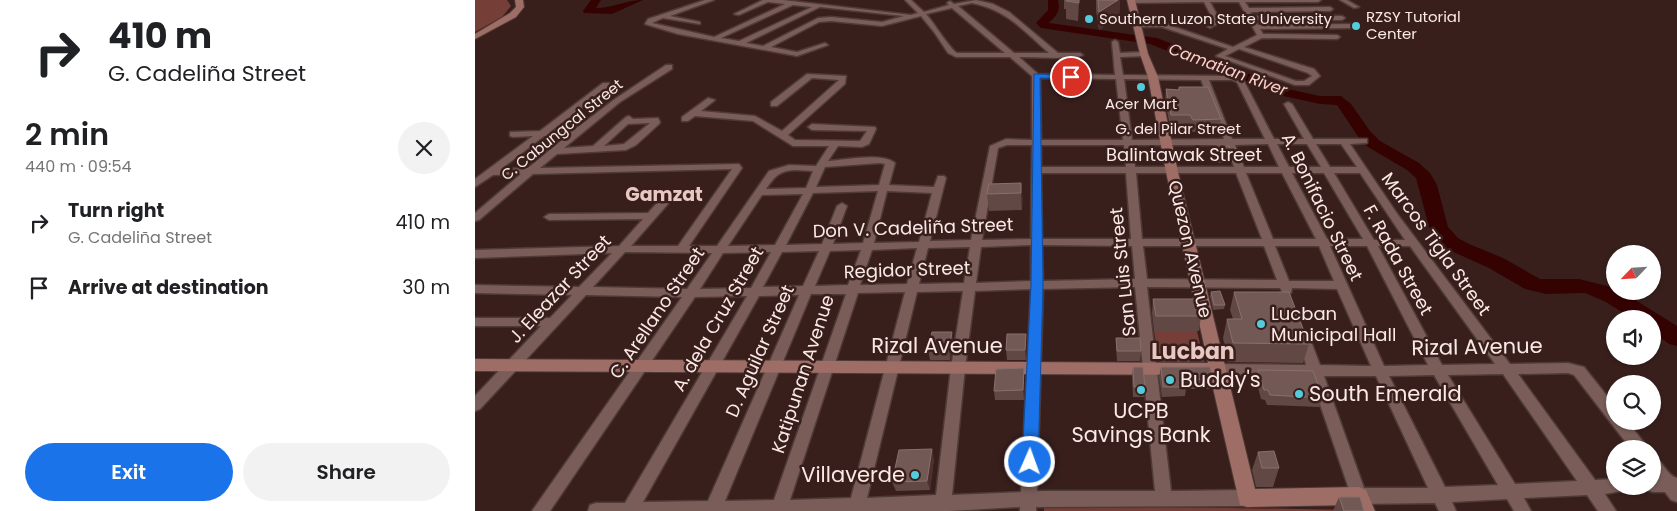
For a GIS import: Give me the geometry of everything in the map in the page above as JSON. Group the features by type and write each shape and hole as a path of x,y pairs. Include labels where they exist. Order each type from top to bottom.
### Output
{"main road":[{"path":"475,37 513,15 521,7 519,0"},
{"name":"Quezon Avenue","path":"1131,1 1143,51 1153,77 1172,172 1219,369 1247,498"},
{"name":"Rizal Avenue","path":"475,365 1219,369"},
{"path":"1247,498 1362,503"}],"street":[{"path":"711,0 650,20 648,24 738,44 797,54 825,45"},
{"path":"737,14 767,0 795,1 921,15"},
{"path":"738,44 828,0"},
{"path":"908,0 943,39 949,52 970,56 1081,55"},
{"path":"947,0 1015,56 1036,76 1205,78 1291,301"},
{"path":"1206,0 1218,22 1210,26"},
{"path":"1241,0 1261,36"},
{"path":"1131,1 1317,0 1362,31"},
{"path":"1343,0 1356,6"},
{"path":"714,39 795,1"},
{"path":"764,48 823,19 882,24 967,2 984,4 1007,13 1057,56"},
{"path":"1246,10 1330,9"},
{"path":"662,16 698,23"},
{"path":"1251,18 1342,18"},
{"path":"1137,25 1163,25 1237,48 1311,71 1316,76 1306,83 1300,84 1219,56 1237,48 1261,36 1337,37"},
{"path":"1256,27 1354,26"},
{"name":"San Luis Street","path":"1115,42 1131,171 1164,500"},
{"path":"1117,54 1143,51"},
{"name":"C. Cabungcal Street","path":"475,218 577,133 635,88 669,67"},
{"path":"774,104 809,76 843,78 842,82 782,136"},
{"path":"1028,505 1032,368 1037,285 1036,76"},
{"name":"A. Bonifacio Street","path":"1205,78 1233,78 1240,81 1323,243 1380,372 1448,511"},
{"path":"475,184 606,85"},
{"path":"685,119 711,100"},
{"name":"F. Rada Street","path":"1288,104 1371,243 1438,371 1523,511"},
{"path":"693,113 755,119 793,143 862,144 866,142 872,129 812,127"},
{"path":"555,151 629,146 656,121 627,120 595,148"},
{"path":"513,134 577,133"},
{"name":"Marcos Tigla Street","path":"1344,141 1412,243 1507,370 1608,511"},
{"name":"G. del Pilar Street","path":"976,243 987,192 993,146 1006,142 1364,141"},
{"name":"A. dela Cruz Street","path":"630,510 755,292 810,190 820,166 836,143"},
{"name":"Katipunan Avenue","path":"779,509 851,290 868,245 890,163 881,160 820,166"},
{"path":"491,172 732,165 737,168 681,250"},
{"name":"C. Arellano Street","path":"540,511 641,367 761,192 772,173 778,170 820,166"},
{"name":"Balintawak Street","path":"1037,170 1240,172 1362,170"},
{"path":"761,192 939,184 891,368 857,509"},
{"name":"J. Eleazar Street","path":"475,405 622,249 670,195"},
{"name":"D. Aguilar Street","path":"712,510 772,368 826,248 841,206"},
{"path":"549,217 650,216"},
{"name":"Don V. Cadeliña Street","path":"475,254 622,249 721,250 1036,242 1137,244 1412,243"},
{"path":"943,507 976,243"},
{"name":"Regidor Street","path":"475,289 691,293 1141,283 1341,285"},
{"path":"475,322 552,322"},
{"path":"1300,327 1362,503 1440,495 1606,486"},
{"name":"Rizal Avenue","path":"1219,369 1380,372 1568,368 1579,371 1606,406"},
{"path":"1625,430 1633,440"},
{"path":"1661,476 1669,487"},
{"path":"595,511 857,509 1247,498"}],"shaded area":[{"path":"475,0 507,0 511,6 502,17 475,32"},
{"path":"1154,331 1197,331 1205,365 1159,365"},
{"path":"1044,505 1357,510 1357,511 1044,511"}],"building":[{"path":"1079,0 1079,3 1066,1"},
{"path":"1098,0 1118,0 1099,12"},
{"path":"1179,87 1208,87 1221,119 1193,120 1190,115 1171,115 1166,89 1179,90"},
{"path":"1213,146 1229,146 1233,155 1217,155"},
{"path":"1021,183 1021,193 987,194 989,184"},
{"path":"1220,291 1225,305 1214,305 1211,292"},
{"path":"1234,292 1289,292 1309,344 1233,343 1227,319 1242,319"},
{"path":"1153,299 1197,299 1201,316 1156,316"},
{"path":"932,332 952,332 949,350 928,350"},
{"path":"1007,334 1026,334 1025,350 1006,350"},
{"path":"1116,338 1140,338 1141,351 1117,351"},
{"path":"1133,367 1143,367 1145,387 1134,387"},
{"path":"1161,367 1210,367 1213,379 1185,380 1187,387 1163,387"},
{"path":"1024,368 1023,390 994,391 996,369"},
{"path":"1258,370 1313,371 1323,398 1270,395 1268,390 1264,390"},
{"path":"932,449 927,481 892,482 899,450"},
{"path":"1274,451 1279,468 1262,468 1258,452"},
{"path":"1339,497 1360,497 1364,511 1344,511"}],"waterway":[{"path":"596,0 588,11 612,11 638,0"},
{"name":"Camatian River","path":"1053,0 1054,10 1042,23 1045,26 1153,41 1284,92 1320,100 1336,99 1342,102 1369,140 1413,166 1424,177 1428,185 1438,227 1451,242 1462,249 1496,263 1533,284 1546,287 1586,286 1614,297 1634,310"},
{"name":"Camatian River","path":"1661,327 1677,338"}],"place":[{"name":"Southern Luzon State University","path":"1089,19"},
{"name":"RZSY Tutorial Center","path":"1356,26"},
{"name":"Acer Mart","path":"1141,87"},
{"name":"Lucban Municipal Hall","path":"1261,324"},
{"name":"Buddy's","path":"1170,380"},
{"name":"UCPB Savings Bank","path":"1141,390"},
{"name":"South Emerald","path":"1299,394"},
{"name":"Villaverde","path":"915,475"}],"district":[{"name":"Gamzat","path":"664,194"},
{"name":"Lucban","path":"1193,351"}],"route":[{"path":"1030,462 1032,368 1037,285 1036,76 1071,77"}]}
